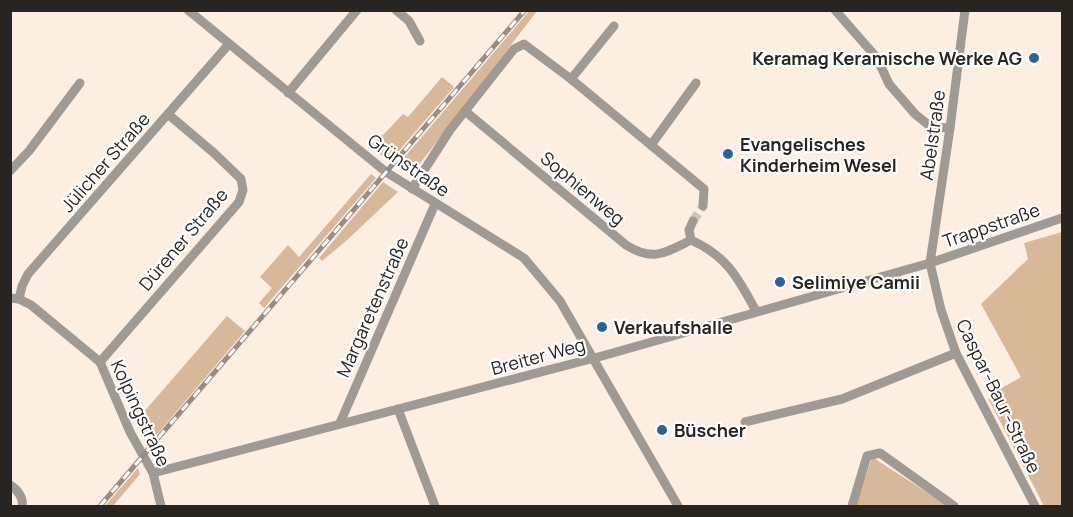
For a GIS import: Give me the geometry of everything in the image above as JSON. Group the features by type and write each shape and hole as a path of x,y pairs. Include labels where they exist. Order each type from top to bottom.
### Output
{"street":[{"name":"Grünstraße","path":"188,10 386,172 524,258 560,301 678,507"},
{"path":"199,20 206,10"},
{"path":"288,93 357,10"},
{"path":"396,10 409,21 420,41"},
{"path":"835,10 877,58 889,84 915,114 931,127 950,128"},
{"name":"Abelstraße","path":"930,263 965,10"},
{"path":"571,79 614,26"},
{"name":"Jülicher Straße","path":"15,298 28,274 230,44"},
{"path":"412,189 450,130 514,49 521,45 528,45 704,189 703,206"},
{"path":"10,171 29,151 80,83"},
{"path":"651,145 696,83"},
{"name":"Sophienweg","path":"465,111 626,245 641,254 667,252 691,240"},
{"name":"Dürener Straße","path":"100,362 239,202 243,190 241,179 169,115"},
{"name":"Margaretenstraße","path":"340,423 435,204"},
{"name":"Trappstraße","path":"930,263 1062,218"},
{"path":"693,221 688,230 691,240 709,248 734,272 756,311"},
{"name":"Breiter Weg","path":"153,473 594,359 930,263"},
{"name":"Caspar-Baur-Straße","path":"930,263 940,309 956,353 1035,507"},
{"name":"Kolpingstraße","path":"15,298 31,305 100,362 130,432 153,473 161,507"},
{"path":"745,422 842,399 956,353"},
{"path":"398,409 435,507"},
{"path":"852,507 867,456 880,453 954,507"},
{"path":"10,485 16,489 22,504"}],"shaded area":[{"path":"530,10 537,11 415,170 408,174 397,166"},
{"path":"442,77 454,87 390,161 368,146 384,134 403,114 408,117"},
{"path":"371,174 376,178 264,308 259,303 272,288 260,277 288,245 299,257"},
{"path":"383,182 398,192 322,261 319,258"},
{"path":"1062,232 1062,506 1044,506 989,400 991,394 1021,377 981,304 1028,259 1024,243"},
{"path":"227,316 245,331 148,445 136,421"},
{"path":"872,457 948,506 856,506"},
{"path":"138,468 140,474 113,506 105,506"}],"tunnel":[{"path":"693,221 703,206"}],"railway":[{"path":"100,506 525,10"}],"place":[{"name":"Keramag Keramische Werke AG","path":"1034,58"},
{"name":"Evangelisches Kinderheim Wesel","path":"728,154"},
{"name":"Selimiye Camii","path":"780,282"},
{"name":"Verkaufshalle","path":"602,327"},
{"name":"Büscher","path":"662,430"}]}
